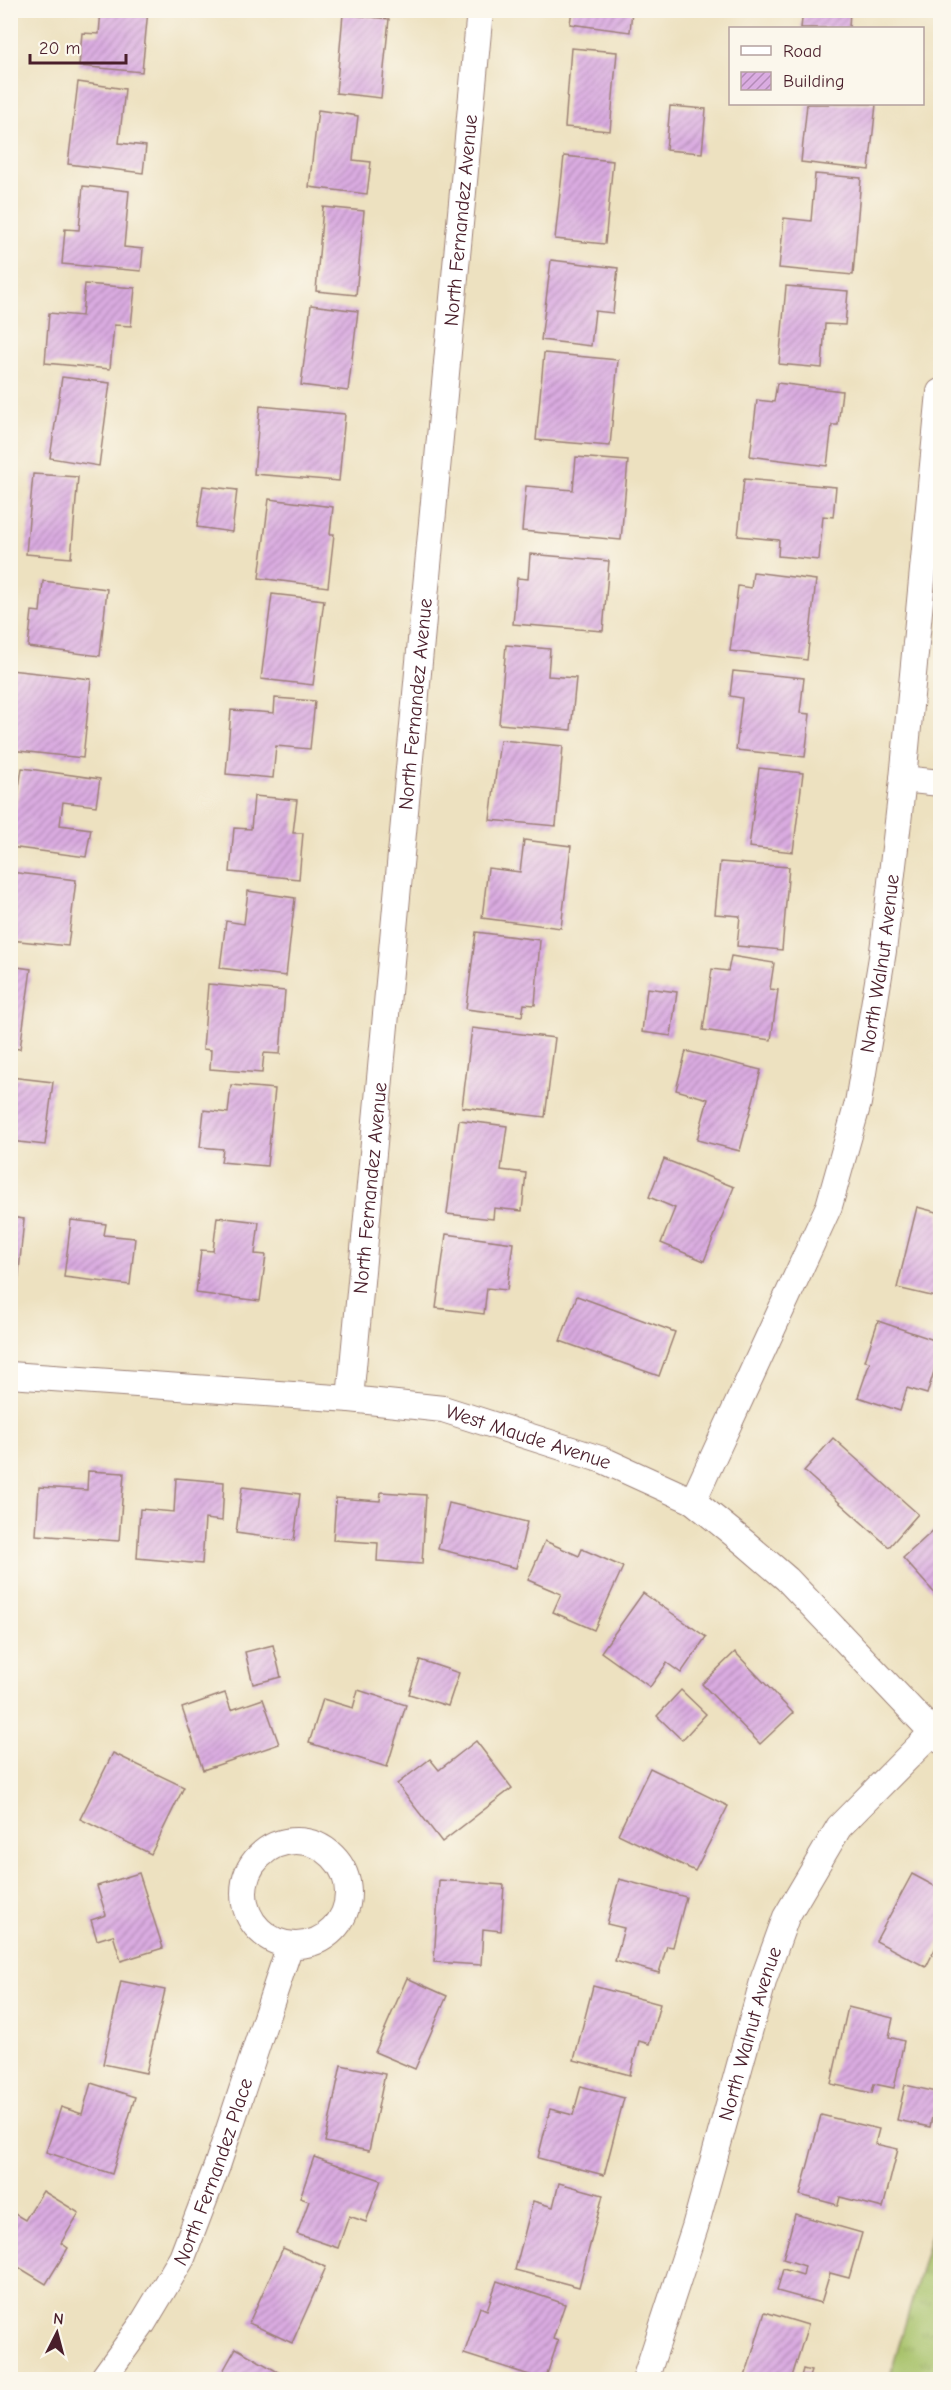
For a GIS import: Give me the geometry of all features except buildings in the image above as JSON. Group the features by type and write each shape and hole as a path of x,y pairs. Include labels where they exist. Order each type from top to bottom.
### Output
{"street":[{"name":"North Fernandez Avenue","path":"350,1399 480,10"},
{"name":"North Walnut Avenue","path":"693,1501 829,1206 858,1103 871,1031 903,778 940,392"},
{"path":"903,778 940,783"},
{"name":"West Maude Avenue","path":"10,1375 350,1399 454,1412 603,1460 693,1501 787,1579 937,1736"},
{"name":"North Walnut Avenue","path":"645,2379 694,2227 764,1978 786,1917 839,1827 937,1736"},
{"path":"291,1841 309,1843 326,1850 339,1863 345,1874 348,1892 347,1905 340,1922 325,1937 308,1944 290,1945 280,1943 257,1928 244,1900 245,1882 256,1859 278,1845 291,1841"},
{"name":"North Fernandez Place","path":"102,2379 143,2323 182,2258 217,2166 290,1945"}],"green space":[{"path":"940,2205 940,2379 889,2379"}]}
